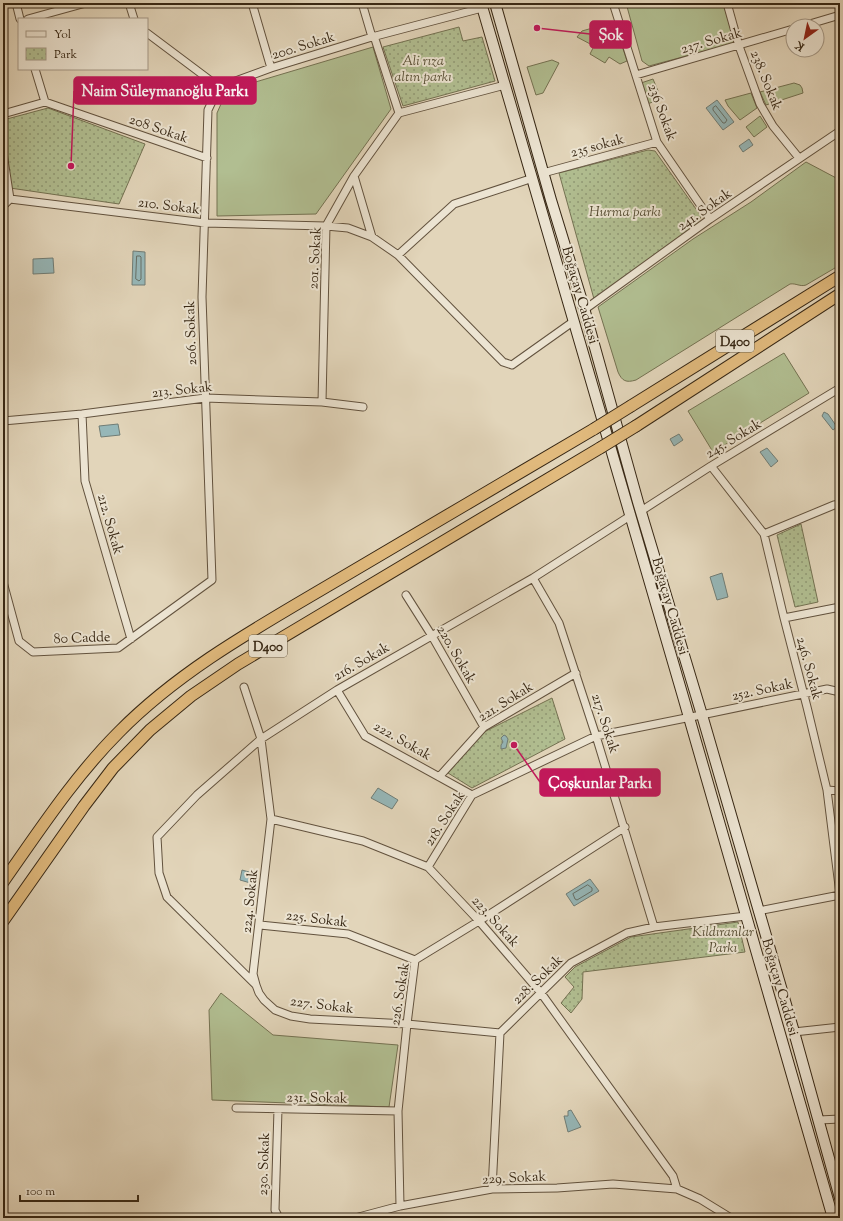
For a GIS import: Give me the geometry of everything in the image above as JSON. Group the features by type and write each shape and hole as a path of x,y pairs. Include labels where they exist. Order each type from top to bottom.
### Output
{"highway":[{"name":"D400","path":"3,882 66,793 97,754 120,731 169,689 228,646 594,429 840,276"},
{"name":"D400","path":"3,921 84,806 113,768 150,730 191,696 238,664 636,426 840,294"}],"main road":[{"name":"Boğaçay Caddesi","path":"495,3 641,511 794,1032 840,1198"},
{"name":"Boğaçay Caddesi","path":"481,5 533,178 834,1218"}],"street":[{"path":"16,3 20,18"},
{"path":"32,18 86,3"},
{"path":"130,3 134,18"},
{"path":"252,3 271,68"},
{"path":"362,3 399,113 505,85"},
{"name":"236 Sokak","path":"613,3 657,142 710,220"},
{"name":"238. Sokak","path":"727,3 739,46 760,104 766,115 799,158"},
{"name":"200. Sokak","path":"219,87 271,68 481,5"},
{"path":"825,19 840,15"},
{"name":"237. Sokak","path":"636,75 785,32"},
{"path":"148,34 219,87"},
{"path":"3,114 45,102 35,70"},
{"name":"206. Sokak","path":"212,580 202,297 208,110 219,87"},
{"name":"208 Sokak","path":"45,102 207,158"},
{"name":"201. Sokak","path":"322,402 326,226 354,176 399,113"},
{"name":"241. Sokak","path":"584,310 710,220 840,131"},
{"name":"235 sokak","path":"543,173 657,142"},
{"path":"3,153 10,199 3,206"},
{"path":"354,176 372,237"},
{"path":"398,256 454,204 533,178"},
{"name":"210. Sokak","path":"10,199 204,222 348,228 372,237 398,256 503,362 512,365 574,321"},
{"name":"245. Sokak","path":"641,511 711,466 840,388"},
{"name":"213. Sokak","path":"3,422 82,414 205,398 322,402 363,407"},
{"name":"212. Sokak","path":"82,414 85,481 132,639"},
{"name":"246. Sokak","path":"711,466 764,534 827,790 840,895"},
{"path":"764,534 834,505 840,504"},
{"name":"216. Sokak","path":"159,873 156,837 197,795 261,739 337,690 533,578 630,516"},
{"name":"217. Sokak","path":"533,578 559,623 596,736 654,927"},
{"name":"80 Cadde","path":"3,582 19,641 33,652 118,648 212,580"},
{"name":"220. Sokak","path":"406,595 432,636 484,727"},
{"path":"784,618 840,607"},
{"name":"221. Sokak","path":"439,776 484,727 576,673"},
{"path":"244,687 261,739 271,819"},
{"name":"252. Sokak","path":"689,717 827,689 840,692"},
{"name":"222. Sokak","path":"337,690 365,736 472,795"},
{"name":"218. Sokak","path":"428,867 472,795 596,736 689,717"},
{"path":"827,790 840,790"},
{"name":"223. Sokak","path":"271,819 363,841 428,867 479,921 541,993 673,1176 677,1189"},
{"name":"224. Sokak","path":"256,985 253,974 260,925 271,819"},
{"name":"226. Sokak","path":"400,1206 398,1111 415,960 479,921 624,827"},
{"name":"227. Sokak","path":"159,873 167,897 256,985 264,1000 275,1010 291,1016 310,1019 407,1024 500,1033"},
{"path":"758,911 840,895"},
{"name":"228. Sokak","path":"500,1033 571,963 627,933 654,927 746,916"},
{"name":"225. Sokak","path":"260,925 348,934 415,960"},
{"path":"794,1032 840,1027"},
{"path":"492,1188 500,1033"},
{"name":"231. Sokak","path":"236,1108 398,1111"},
{"name":"230. Sokak","path":"278,1109 275,1210 279,1218"},
{"path":"819,1120 840,1119"},
{"name":"229. Sokak","path":"355,1218 400,1206 492,1188 557,1188 613,1184 677,1189"},
{"path":"677,1189 700,1199 731,1218"}],"green space":[{"path":"626,3 723,3 735,43 649,66 642,61"},
{"path":"610,23 615,24 627,61 620,64 609,57 605,63 590,54 594,46 577,37 582,31"},
{"name":"Ali rıza altın parkı","path":"459,27 463,41 482,37 495,81 403,106 383,47"},
{"path":"373,47 391,109 316,214 217,216 217,113 221,104 232,89"},
{"path":"552,60 559,63 543,93 536,95 527,67"},
{"path":"653,79 658,91 653,102 647,104 641,83"},
{"path":"794,83 800,85 803,93 766,105 760,92"},
{"path":"751,93 757,108 740,120 725,100"},
{"path":"48,108 145,144 119,204 10,188 3,120"},
{"path":"760,116 767,127 754,137 746,127"},
{"name":"Hurma parkı","path":"648,150 655,151 701,216 698,223 594,299 559,173"},
{"path":"806,162 840,180 840,265 806,285 802,286 790,284 636,380 627,381 623,379 618,372 598,307 693,239 751,202"},
{"path":"784,353 809,393 713,452 688,411"},
{"path":"801,524 818,602 795,607 777,535"},
{"path":"552,698 565,739 472,788 448,773 484,732"},
{"name":"Kıldıranlar Parkı","path":"738,922 745,952 583,972 582,999 571,1013 561,1003 574,987 565,977 575,967 631,937"},
{"path":"221,993 273,1035 398,1045 389,1107 212,1100 209,1010"}],"water":[{"path":"717,100 734,122 723,130 706,108"},
{"path":"749,139 753,145 743,152 739,146"},
{"path":"133,251 145,252 145,285 132,285"},
{"path":"53,258 54,273 33,274 33,259"},
{"path":"824,412 828,414 837,427 833,430 822,416"},
{"path":"118,424 120,435 101,437 99,426"},
{"path":"679,434 683,440 674,446 670,439"},
{"path":"767,448 778,461 771,467 760,452"},
{"path":"722,573 728,597 717,600 710,577"},
{"path":"504,735 508,739 506,748 501,749 503,742 501,738"},
{"path":"378,788 398,800 392,809 371,798"},
{"path":"242,870 256,874 254,884 240,880"},
{"path":"590,879 599,891 574,906 566,894"},
{"path":"571,1110 581,1127 568,1132 564,1116 568,1116 568,1111"}],"place":[{"name":"Şok","path":"537,28"},
{"name":"Naim Süleymanoğlu Parkı","path":"71,166"},
{"name":"Çoşkunlar Parkı","path":"514,745"}]}
